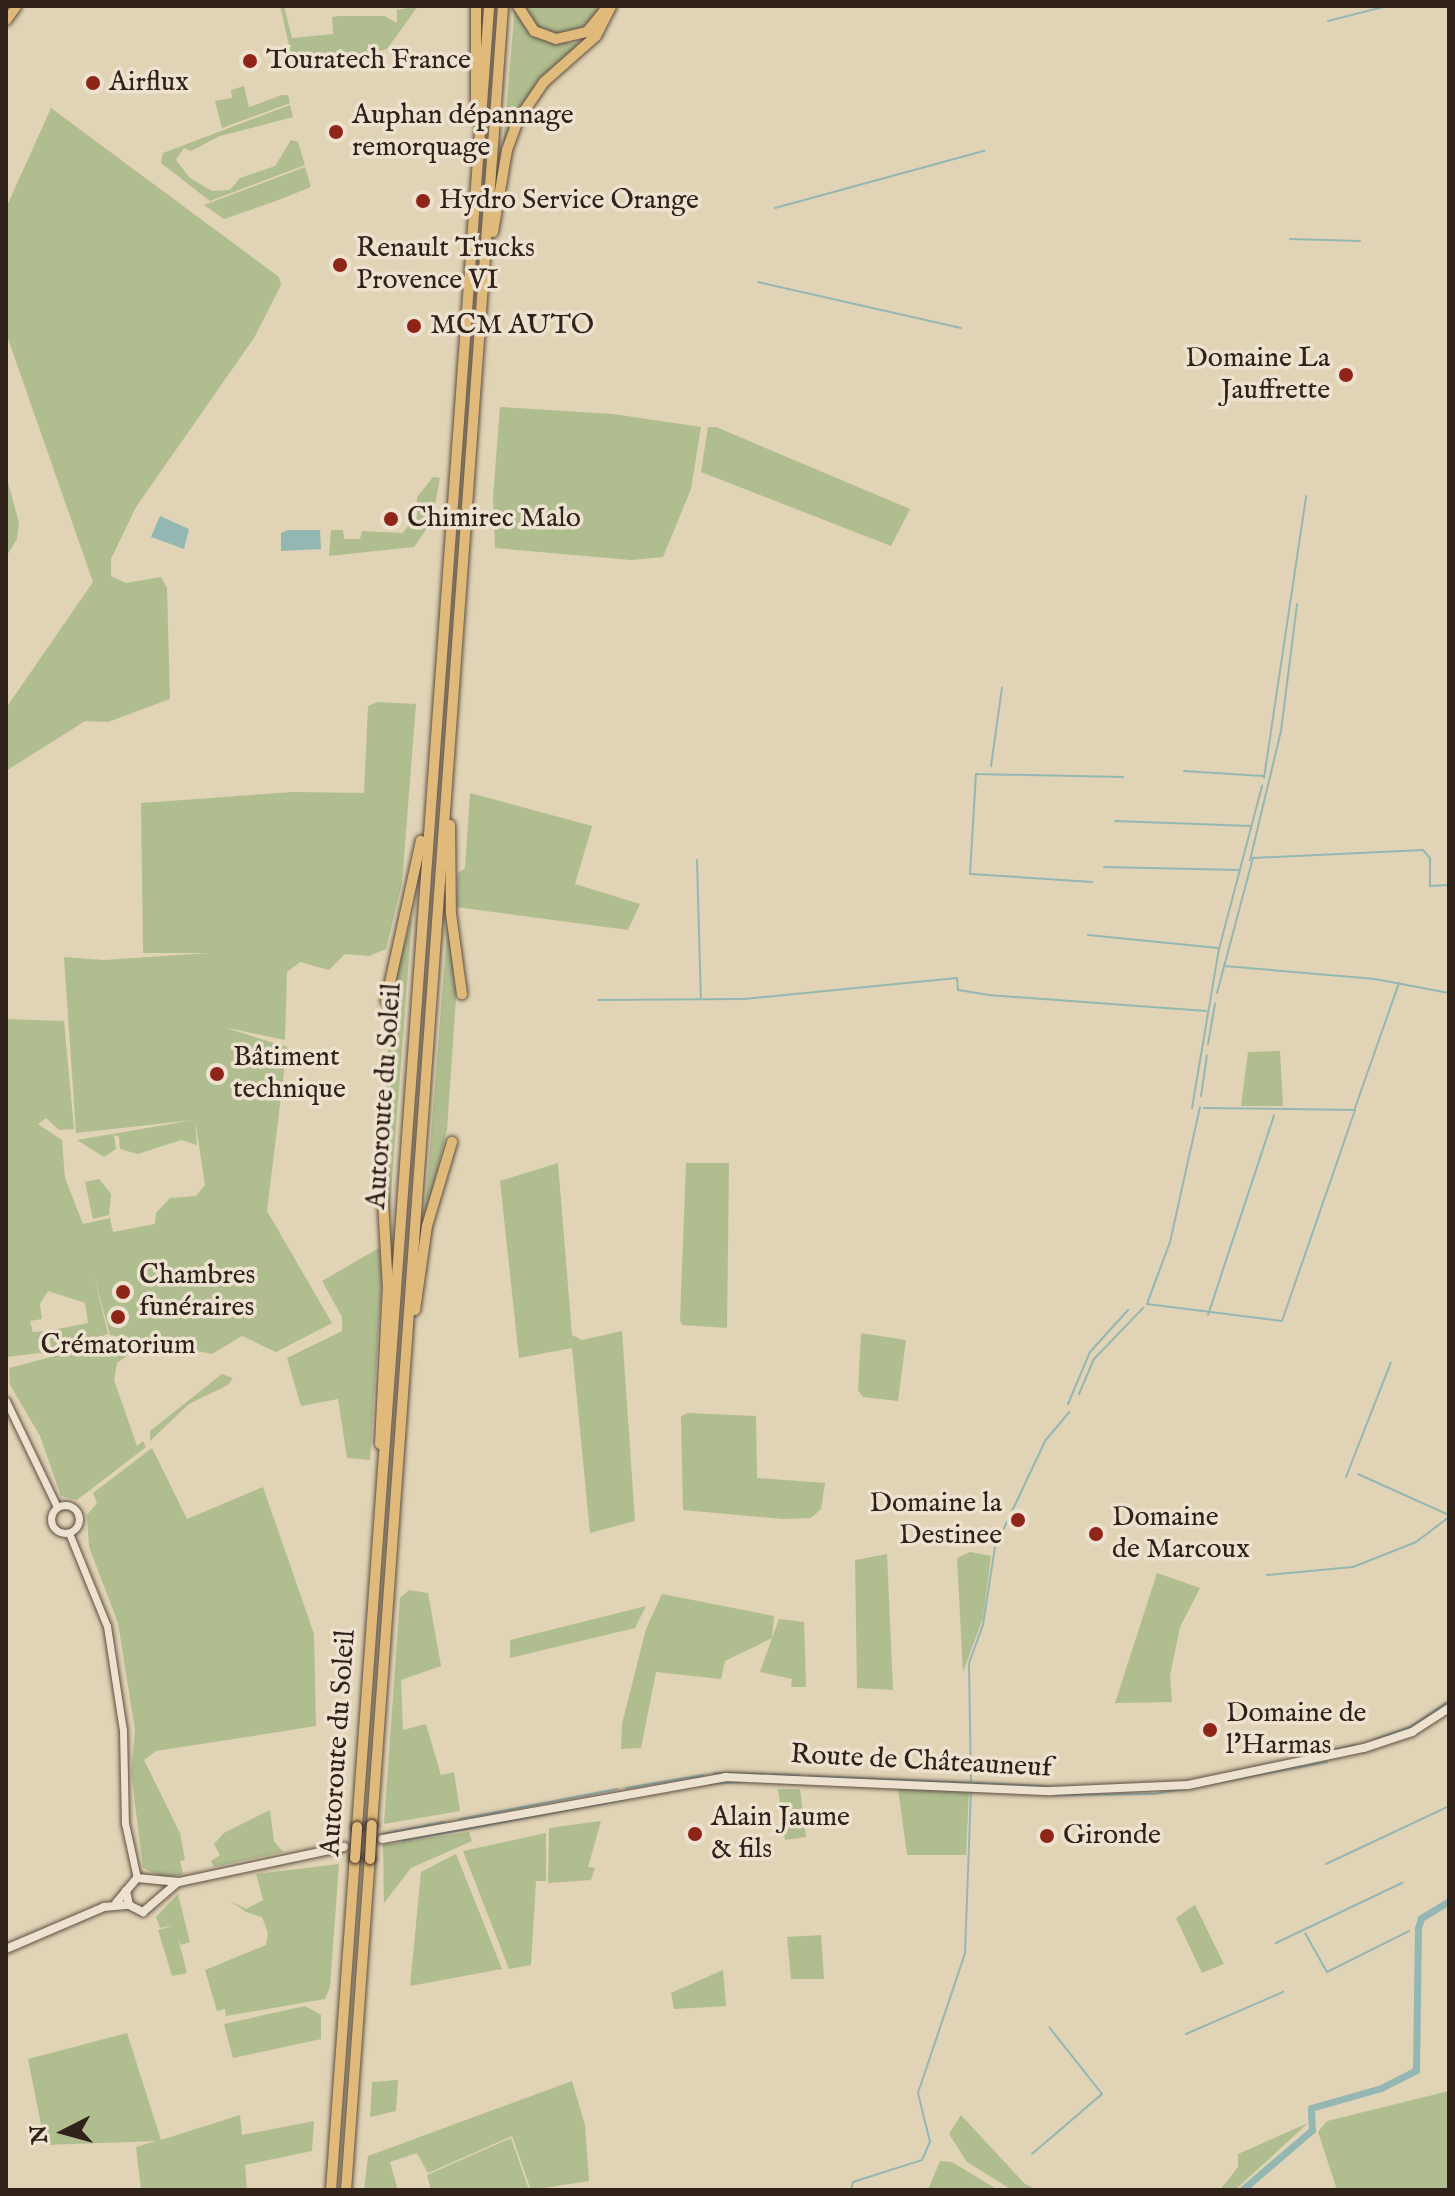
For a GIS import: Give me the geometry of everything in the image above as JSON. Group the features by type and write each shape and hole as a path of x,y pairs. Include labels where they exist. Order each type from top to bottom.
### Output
{"highway":[{"path":"476,6 479,136"},
{"name":"Autoroute du Soleil","path":"331,2190 489,6"},
{"name":"Autoroute du Soleil","path":"346,2190 503,6"},
{"path":"518,6 534,31 565,40 592,28 605,6"},
{"path":"485,261 518,120 544,82 596,36 611,6"},
{"path":"386,1001 412,902 431,792"},
{"path":"446,794 451,914 462,994"},
{"path":"406,1347 427,1226 452,1142"},
{"path":"381,1167 388,1288 378,1432 383,1461"}],"main road":[{"path":"6,20 16,6"},
{"name":"Route de Châteauneuf","path":"382,1839 725,1777 1051,1791 1176,1787 1364,1748 1412,1732 1449,1708"},
{"path":"6,1949 116,1903 137,1878 179,1882 344,1847"},
{"path":"154,1882 160,1897"},
{"path":"116,1903 148,1911 179,1882"},
{"path":"126,1891 129,1905"}],"street":[{"path":"6,1401 57,1507 52,1524 69,1533 107,1626 123,1730 125,1823 137,1878"},
{"path":"57,1507 69,1505 79,1514 78,1526 69,1533"}],"green space":[{"path":"280,6 284,6 292,38 333,34 332,17 339,16 384,16 397,23 397,10 418,6 387,49 311,68 292,58"},
{"path":"515,6 540,38 583,45 562,62 503,148"},
{"path":"524,6 600,6 589,25 555,35 535,26"},
{"path":"244,86 249,107 282,95 288,95 290,103 222,128 215,101 232,98 231,90"},
{"path":"290,105 293,117 220,136 191,151 184,148 176,160 190,178 212,191 230,190 240,178 275,166 291,140 298,142 305,165 210,201 161,163 163,153"},
{"path":"51,108 279,277 281,285 254,338 136,507 111,559 111,576 126,583 161,577 167,588 170,699 108,722 85,721 6,771 6,708 93,582 6,333 6,208"},
{"path":"305,167 311,187 276,201 224,219 204,205"},
{"path":"500,407 613,414 701,427 691,489 663,557 631,560 495,548 493,497"},
{"path":"708,427 716,427 910,509 891,546 701,472"},
{"path":"6,475 19,523 17,539 6,557"},
{"path":"433,477 440,478 432,521 414,547 329,556 331,530 343,530 344,539 360,539 362,531 402,533 417,517 417,497"},
{"path":"378,702 416,704 402,883 386,949 369,956 345,954 329,970 300,962 287,972 285,1040 223,1027 287,1047 267,1211 332,1323 276,1352 242,1336 212,1354 110,1335 94,1276 108,1334 52,1351 48,1331 88,1323 85,1303 48,1291 40,1304 42,1319 30,1321 33,1332 45,1331 49,1352 6,1357 6,1019 64,1021 74,1129 59,1130 46,1118 38,1124 62,1140 65,1178 83,1224 110,1218 113,1232 155,1224 156,1213 170,1198 196,1196 205,1185 195,1119 197,1145 181,1140 138,1154 120,1149 119,1137 114,1135 116,1149 104,1157 77,1140 194,1120 76,1133 64,957 104,960 209,953 143,953 141,803 293,792 364,793 368,706"},
{"path":"470,793 592,826 575,884 640,904 628,930 456,907 458,873 465,868"},
{"path":"448,918 456,998 447,1130 424,1223"},
{"path":"411,919 389,1220 382,1142 392,990"},
{"path":"1280,1051 1283,1106 1241,1106 1248,1052"},
{"path":"558,1163 572,1335 582,1340 622,1331 635,1521 590,1533 572,1348 519,1358 500,1181"},
{"path":"686,1163 729,1163 727,1328 682,1325 680,1320"},
{"path":"99,1179 111,1194 109,1215 93,1219 85,1182"},
{"path":"379,1248 382,1274 370,1460 347,1458 338,1399 301,1406 287,1358 342,1331 342,1317 322,1281"},
{"path":"861,1333 906,1340 898,1401 863,1397 858,1390"},
{"path":"112,1341 140,1349 140,1354 131,1353 117,1363 114,1380 137,1446 143,1441 146,1447 77,1500 61,1496 40,1436 10,1385 9,1368"},
{"path":"222,1374 233,1378 228,1385 189,1404 150,1441 150,1431"},
{"path":"688,1413 756,1416 757,1478 825,1483 821,1509 811,1518 783,1519 683,1510 681,1416"},
{"path":"152,1448 187,1519 263,1487 314,1634 316,1726 156,1751 144,1760 180,1833 185,1860 180,1861 183,1874 164,1878 143,1868 131,1772 135,1730 118,1623 89,1547 87,1515 97,1503 93,1493"},
{"path":"970,1552 991,1556 983,1618 963,1672 957,1558"},
{"path":"887,1554 893,1690 857,1688 855,1560"},
{"path":"1157,1573 1200,1588 1180,1627 1170,1676 1172,1702 1115,1703"},
{"path":"409,1590 428,1593 441,1666 401,1680 403,1730 426,1724 441,1775 454,1772 460,1811 384,1824 400,1598"},
{"path":"662,1594 774,1616 772,1638 725,1661 721,1679 656,1672 641,1748 621,1749 622,1724 646,1629"},
{"path":"646,1606 635,1628 510,1658 510,1640"},
{"path":"779,1619 804,1622 806,1687 791,1687 792,1679 760,1672"},
{"path":"898,1788 969,1792 966,1855 907,1855"},
{"path":"778,1789 800,1789 806,1837 785,1840"},
{"path":"270,1810 274,1841 283,1852 214,1867 211,1861 220,1855 214,1844 224,1833"},
{"path":"601,1821 588,1867 595,1868 591,1880 548,1883 549,1828"},
{"path":"469,1832 472,1841 411,1868 384,1903 383,1845"},
{"path":"546,1833 546,1881 536,1881 531,1965 509,1969 463,1851"},
{"path":"456,1854 502,1969 410,1986 421,1872"},
{"path":"339,1864 330,1987 325,1999 226,2016 225,2009 217,2011 205,1970 266,1945 268,1933 262,1917 246,1912 229,1900 246,1909 263,1900 256,1874"},
{"path":"178,1894 190,1942 181,1945 178,1938 187,1973 172,1976 158,1930 175,1925 160,1928 156,1917"},
{"path":"1195,1905 1224,1964 1202,1973 1176,1918"},
{"path":"821,1935 824,1979 791,1979 787,1937"},
{"path":"723,1970 726,2006 674,2009 671,1993"},
{"path":"305,2006 321,2015 321,2039 233,2058 224,2024"},
{"path":"127,2033 161,2140 240,2115 242,2135 314,2121 312,2151 245,2165 247,2190 141,2190 136,2147 156,2141 45,2145 28,2059"},
{"path":"398,2080 396,2111 370,2117 372,2082"},
{"path":"572,2081 585,2125 589,2181 531,2190 512,2136 428,2173 417,2153 390,2162 398,2190 364,2190 368,2156"},
{"path":"1449,2091 1449,2190 1337,2190 1318,2132 1327,2121"},
{"path":"961,2115 1025,2184 1038,2190 1012,2190 967,2162 949,2134"},
{"path":"1308,2123 1235,2190 1220,2190 1238,2167 1238,2154"},
{"path":"511,2138 529,2190 431,2190 427,2175"},
{"path":"940,2161 952,2162 998,2190 928,2190"}],"water":[{"path":"160,516 189,529 184,549 151,537"},
{"path":"288,530 320,530 321,549 281,551 281,533"}],"waterway":[{"path":"1328,21 1387,6"},
{"path":"775,208 984,151"},
{"path":"1290,239 1360,241"},
{"path":"758,282 961,328"},
{"path":"1264,778 1306,496"},
{"path":"1250,860 1281,731 1297,604"},
{"path":"991,766 1002,688"},
{"path":"1184,771 1263,776"},
{"path":"1092,882 970,874 976,774 1123,777"},
{"path":"1192,1108 1219,949 1262,786"},
{"path":"1115,821 1251,826"},
{"path":"1217,993 1253,858 1423,850 1430,858 1430,886 1449,885"},
{"path":"697,860 701,999"},
{"path":"1104,867 1239,870"},
{"path":"1088,935 1218,948"},
{"path":"1224,966 1375,979 1449,993"},
{"path":"598,1000 744,999 957,978 958,990 988,995 1206,1011"},
{"path":"1355,1108 1399,983"},
{"path":"1208,1044 1215,1004"},
{"path":"1201,1096 1207,1055"},
{"path":"1200,1107 1170,1242 1147,1304 1282,1321 1355,1110 1204,1108"},
{"path":"1208,1315 1274,1116"},
{"path":"1079,1394 1094,1359 1143,1308"},
{"path":"1068,1404 1090,1352 1128,1310"},
{"path":"1346,1477 1391,1362"},
{"path":"971,1781 969,1663 983,1625 995,1547 1045,1441 1069,1412"},
{"path":"1358,1474 1449,1515"},
{"path":"1267,1575 1353,1567 1416,1542 1449,1517"},
{"path":"1373,1740 1410,1727 1449,1701"},
{"path":"1329,1751 1355,1745"},
{"path":"1057,1795 1155,1794 1327,1762"},
{"path":"714,1773 765,1774"},
{"path":"772,1774 799,1775"},
{"path":"626,1788 704,1775"},
{"path":"809,1776 1045,1786"},
{"path":"709,1784 742,1782"},
{"path":"460,1819 617,1789"},
{"path":"851,2190 853,2182 922,2160 930,2142 918,2093 965,1953 971,1791"},
{"path":"403,1841 622,1800"},
{"path":"1326,1864 1449,1806"},
{"path":"383,1834 444,1822"},
{"path":"1276,1943 1402,1883"},
{"path":"1242,2190 1312,2130 1311,2108 1381,2088 1416,2070 1418,1928 1421,1918 1449,1901"},
{"path":"1305,1933 1327,1972 1409,1931"},
{"path":"1186,2034 1283,1992"},
{"path":"1032,2154 1102,2094 1049,2027"}],"place":[{"name":"Touratech France","path":"250,61"},
{"name":"Airflux","path":"93,83"},
{"name":"Auphan dépannage remorquage","path":"336,132"},
{"name":"Hydro Service Orange","path":"423,201"},
{"name":"Renault Trucks Provence VI","path":"340,265"},
{"name":"MCM AUTO","path":"414,326"},
{"name":"Domaine La Jauffrette","path":"1346,375"},
{"name":"Chimirec Malo","path":"391,519"},
{"name":"Bâtiment technique","path":"217,1074"},
{"name":"Chambres funéraires","path":"123,1292"},
{"name":"Crématorium","path":"118,1317"},
{"name":"Domaine la Destinee","path":"1018,1520"},
{"name":"Domaine de Marcoux","path":"1096,1534"},
{"name":"Domaine de l'Harmas","path":"1210,1730"},
{"name":"Alain Jaume & fils","path":"695,1834"},
{"name":"Gironde","path":"1047,1836"}]}
